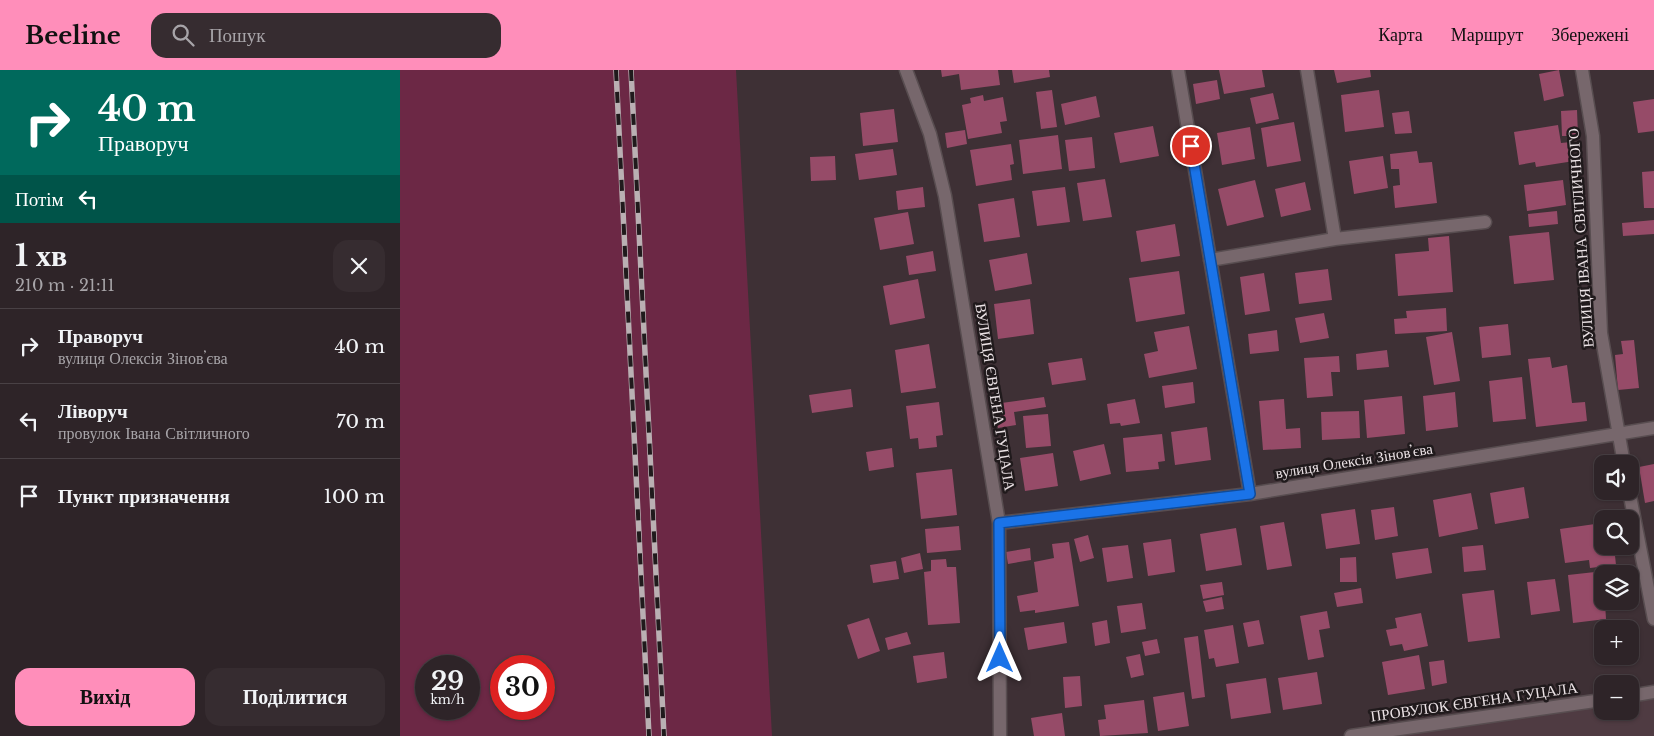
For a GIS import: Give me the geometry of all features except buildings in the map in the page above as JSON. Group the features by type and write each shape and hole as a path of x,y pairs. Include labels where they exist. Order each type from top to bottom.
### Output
{"street":[{"name":"ВУЛИЦЯ ЄВГЕНА ГУЦАЛА","path":"906,70 930,134 939,168 999,523 1000,736"},
{"path":"1178,70 1250,494"},
{"path":"1307,70 1335,239"},
{"name":"ВУЛИЦЯ ІВАНА СВІТЛИЧНОГО","path":"1582,70 1593,136 1601,333 1622,455"},
{"path":"1210,260 1335,239 1485,222"},
{"name":"вулиця Олексія Зіновʼєва","path":"999,523 1250,494 1654,428"},
{"path":"1631,500 1654,619"},
{"path":"1639,694 1654,692"},
{"name":"ПРОВУЛОК ЄВГЕНА ГУЦАЛА","path":"1351,736 1594,701"}],"shaded area":[{"path":"400,70 736,70 772,736 400,736"},
{"path":"1654,695 1654,736 1384,736 1594,704 1594,720 1639,720 1639,698"}],"railway":[{"path":"616,70 649,736"},
{"path":"631,70 664,736"}],"route":[{"path":"1000,658 999,523 1250,494 1191,146"}]}
